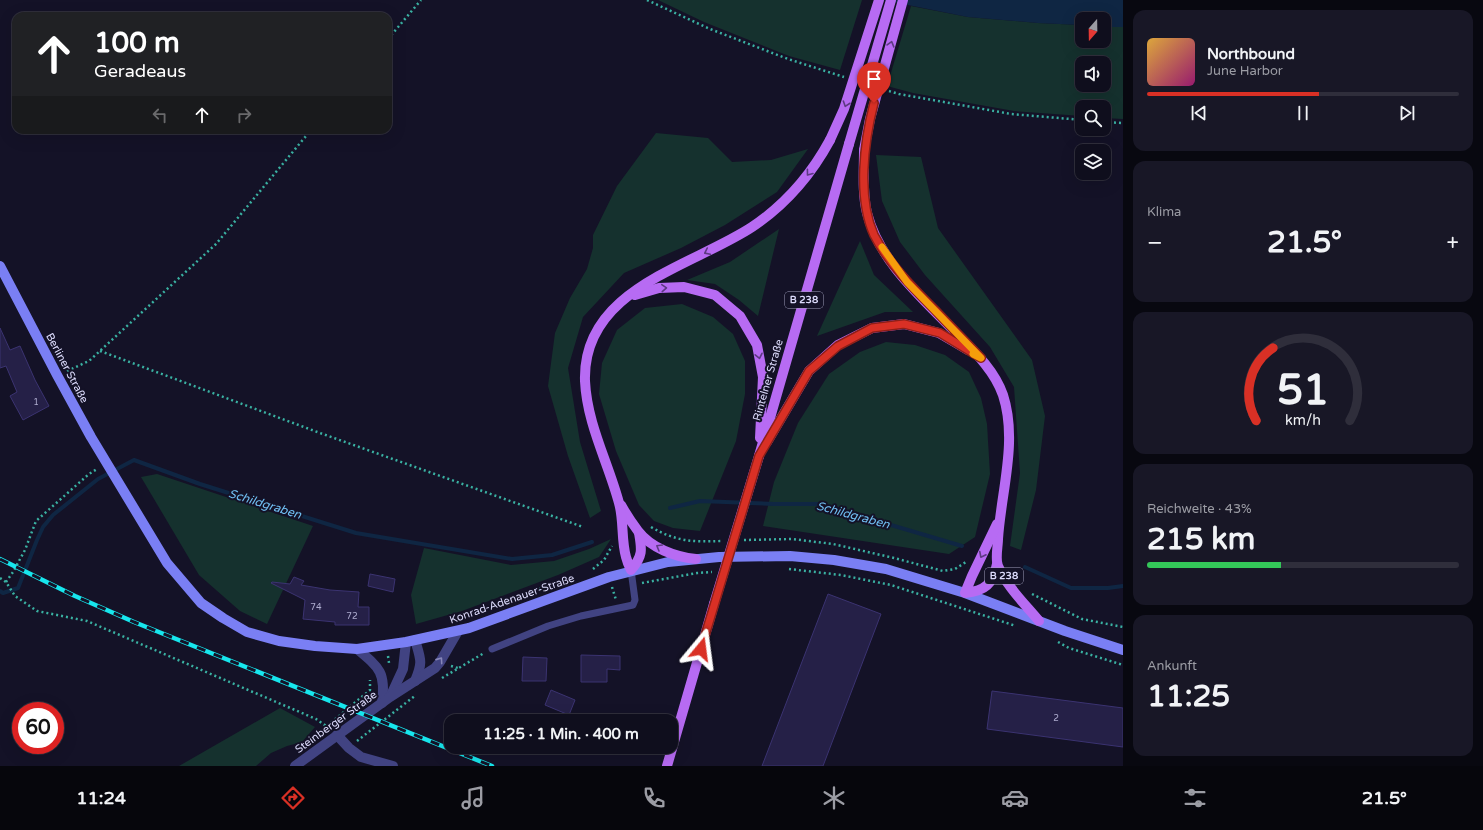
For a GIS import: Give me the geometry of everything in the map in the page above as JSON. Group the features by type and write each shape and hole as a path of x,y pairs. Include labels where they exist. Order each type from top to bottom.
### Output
{"main road":[{"name":"B 238","path":"631,570 626,557 620,504 592,422 587,397 585,379 587,358 593,337 600,324 626,298 653,278 730,240 769,215 804,180 820,158 844,109 879,0"},
{"name":"Rintelner Straße","path":"667,766 759,456 891,0"},
{"name":"B 238","path":"903,0 870,119 864,150 864,179 867,212 874,234 886,255 907,282 981,358 992,374 1002,394 1007,414 1008,440 1006,474 999,521 997,564 995,573 985,588 977,592 966,593 972,576 999,521"},
{"name":"Berliner Straße","path":"1,270 57,376 116,479"},
{"name":"B 238","path":"626,298 659,288 684,287 715,295 740,316 757,345 763,377 759,456"},
{"name":"B 238","path":"759,456 809,371 838,346 872,328 904,324 940,333 981,358"},
{"name":"Konrad-Adenauer-Straße","path":"116,479 168,563 201,603 247,632 279,641 315,646 357,649 410,641 458,632 631,570 668,562 696,559 790,556 834,560 886,569 966,593 1039,621 1123,650"},
{"name":"B 238","path":"620,504 639,533 652,543 666,551 680,556 696,559"},
{"name":"B 238","path":"631,570 641,556 642,551 639,533"},
{"name":"B 238","path":"997,564 1009,585 1039,621"}],"street":[{"name":"Steinberger Straße","path":"295,766 390,697 435,668 458,632"},
{"path":"410,641 422,660 415,681"},
{"name":"Steinberger Straße","path":"390,697 403,669 410,641"},
{"path":"357,649 376,664 381,674 384,686 382,703"},
{"path":"337,735 349,748 361,757 393,766"}],"lane":[{"path":"492,649 548,626 581,616 633,605 635,600 631,570"}],"path":[{"path":"392,34 422,0"},
{"path":"1111,122 1123,123"},
{"path":"57,376 89,361 216,244 308,134"},
{"path":"100,351 320,433 583,527"},
{"path":"6,582 14,572 25,550 36,521 88,474 106,463"},
{"path":"783,568 841,575 891,585 1017,626"},
{"path":"634,585 698,573 718,571"},
{"path":"0,578 6,582 14,596 36,611 86,621 316,719 337,735"},
{"path":"1065,611 1082,619 1123,627"},
{"path":"1053,640 1069,648 1123,665"},
{"path":"440,680 492,649"},
{"path":"327,726 370,690"},
{"path":"349,748 422,692"}],"green space":[{"path":"658,0 862,0 840,70 789,56 704,22"},
{"path":"911,6 968,17 1075,25 1075,48 1111,48 1111,27 1123,27 1123,119 1111,118 1111,100 1075,100 1075,115 1014,111 913,93 887,86"},
{"path":"656,133 708,138 732,162 771,160 808,149 777,192 725,225 681,248 624,273 583,317 568,368 580,442 601,511 590,518 568,456 548,386 555,333 570,298 587,269 593,248 593,235 617,186"},
{"path":"876,155 921,157 938,228 1032,360 1045,416 1036,490 1021,550 1010,546 1020,473 1014,387 990,347 925,275 900,242 882,201"},
{"path":"779,229 758,316 739,300 715,284 687,280 730,262"},
{"path":"860,241 874,275 913,312 885,312 817,336"},
{"path":"682,304 713,317 733,334 745,361 745,394 736,441 700,531 673,528 654,521 639,505 616,451 599,394 602,363 617,330 645,308"},
{"path":"886,342 915,345 945,355 969,372 981,398 987,424 990,474 975,537 949,554 763,526 774,482 798,423 829,374 860,352"},
{"path":"157,474 313,526 267,624 240,611 199,575 141,477"},
{"path":"611,539 599,557 558,575 462,611 416,624 411,595 424,548 511,565 554,561 589,549"},
{"path":"280,708 315,727 302,742 287,746 271,753 256,766 179,766"}],"water":[{"path":"883,0 1123,0 1123,27 1111,27 1111,12 1075,12 1075,25 968,17"}],"building":[{"path":"0,328 10,350 20,346 35,380 49,406 23,420 10,396 17,392 6,366 0,368"},
{"path":"370,574 395,579 393,592 368,586"},
{"path":"294,577 304,581 301,585 330,590 359,592 358,607 369,607 369,625 335,625 335,622 303,619 305,600 271,583 290,584"},
{"path":"828,594 881,614 823,766 762,766"},
{"path":"581,655 620,656 620,670 607,669 607,682 581,682"},
{"path":"523,657 547,658 546,681 522,681"},
{"path":"551,690 575,700 569,714 545,705"},
{"path":"992,691 1123,708 1123,747 987,729"}],"waterway":[{"name":"Schildgraben","path":"0,591 3,593 18,588 43,527 53,515 98,479 134,460 200,484 356,533 512,559 552,555 592,542"},
{"name":"Schildgraben","path":"670,508 700,501 820,504 962,546"},
{"name":"Schildgraben","path":"1025,567 1071,588 1108,588 1123,586"}],"railway":[{"path":"0,559 75,596 134,622 492,766"}],"slow traffic":[{"path":"882,247 886,255 907,282 981,358 973,354"}],"route":[{"path":"701,649 759,456 809,371 838,346 872,328 904,324 940,333 981,358 907,282 886,255 874,234 867,212 864,179 864,150 874,103"}]}
